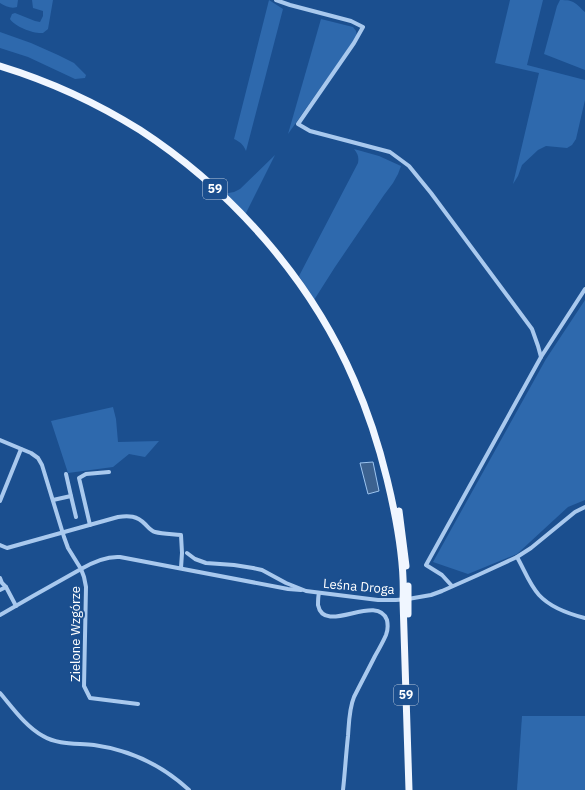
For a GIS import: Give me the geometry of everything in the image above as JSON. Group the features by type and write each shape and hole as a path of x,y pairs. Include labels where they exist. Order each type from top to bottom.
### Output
{"main road":[{"name":"59","path":"0,66 34,78 93,104 140,130 176,156 205,180 224,197 255,230 292,273 338,347 360,393 374,432 393,509 405,599 412,776 410,790"}],"street":[{"path":"276,0 351,21 363,27 354,43 298,124 310,132 390,152 409,166 532,329 541,358"},
{"path":"452,586 442,575 426,565 541,358 585,289"},
{"path":"0,440 31,453 38,458 42,465 62,533 68,548 81,569"},
{"path":"0,499 21,449"},
{"path":"90,525 79,478 86,474 109,472"},
{"path":"66,474 76,517"},
{"path":"52,500 71,496"},
{"name":"Leśna Droga","path":"187,553 206,563 234,565 262,570 306,591 378,600 405,599 430,595 517,557 531,548 575,512 585,507"},
{"path":"0,545 7,548 118,517 130,516 140,519 154,532 181,535 181,568"},
{"path":"0,615 81,569 111,556 288,589 306,591"},
{"path":"517,557 539,595 568,614 585,618"},
{"name":"Zielone Wzgórze","path":"81,569 86,587 84,686 90,698 138,704"},
{"path":"0,578 16,606"},
{"path":"0,590 6,587"},
{"path":"319,593 318,604 320,610 325,614 338,617 369,610 376,610 386,619 388,627 386,634 353,699 350,712 343,790"},
{"path":"0,693 24,721 43,737 61,742 109,748 134,755 164,771 190,790"}],"shaded area":[{"path":"0,0 18,0 17,7 13,8 6,6 0,3"},
{"path":"32,0 53,0 48,29 43,33 25,29 16,25 10,19 12,14 15,13 40,22 43,16 43,11 33,8"},
{"path":"269,0 283,9 246,151 238,141 234,139"},
{"path":"510,0 543,0 527,65 585,80 585,100 576,139 572,145 567,148 546,146 538,150 522,165 513,184 539,73 495,63"},
{"path":"560,0 574,3 585,12 585,70 544,54"},
{"path":"321,19 353,27 357,36 288,134"},
{"path":"0,32 31,43 74,63 86,75 85,78 75,79 28,57 0,48"},
{"path":"354,149 379,156 401,166 393,183 314,300 299,276 358,163 358,156"},
{"path":"275,155 245,215 223,194 240,189"},
{"path":"585,300 585,500 568,507 517,554 468,574 433,562 546,359"},
{"path":"113,407 116,419 118,442 159,441 145,457 129,454 113,467 68,473 51,421"},
{"path":"373,462 379,491 368,494 360,463"},
{"path":"522,716 585,716 585,790 517,790"}]}
